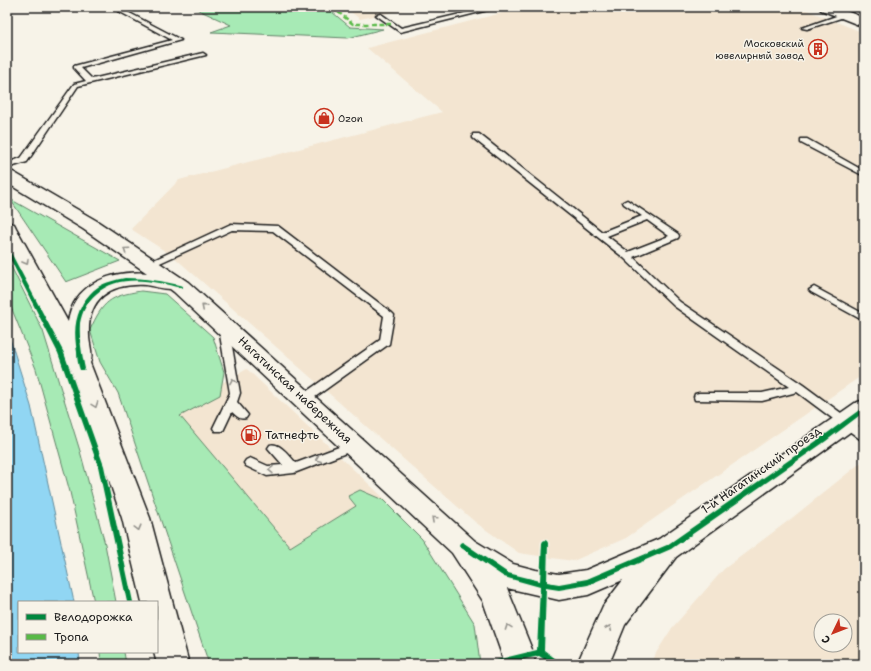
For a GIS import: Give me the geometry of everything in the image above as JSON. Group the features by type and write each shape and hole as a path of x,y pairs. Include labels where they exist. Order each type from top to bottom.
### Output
{"main road":[{"path":"825,7 864,23"},
{"name":"Нагатинская набережная","path":"7,176 90,225 181,288 223,324 355,445 462,546 496,595 517,652 519,664"},
{"path":"7,228 82,369 136,518 157,601"},
{"path":"82,369 78,338 80,312 87,299 97,290 126,279 142,278 161,281 181,288"},
{"name":"1-й Нагатинский проезд","path":"669,546 858,423"},
{"path":"462,546 506,575 559,587 588,582 669,546"},
{"path":"593,664 614,616 641,578 669,546"},
{"path":"158,605 173,664"}],"lane":[{"path":"90,81 76,67 178,40 114,7"},
{"path":"378,15 400,30 497,7"},
{"path":"805,28 845,15"},
{"path":"7,166 24,160 76,85 203,55"},
{"path":"476,136 627,256 677,304 799,388 858,423"},
{"path":"804,142 864,174"},
{"path":"627,202 675,236 627,256"},
{"path":"601,235 648,217"},
{"path":"148,265 231,227 275,228 389,315 385,342 304,399"},
{"path":"814,290 864,318"},
{"path":"219,428 235,393 223,324"},
{"path":"699,397 762,397 799,388"},
{"path":"231,404 242,415"},
{"path":"250,462 267,471 294,468 355,445"},
{"path":"274,448 294,468"}],"shaded area":[{"path":"344,7 417,7 360,19"},
{"path":"525,7 799,7 864,33 864,374 626,538 573,561 519,553 475,522 174,257 131,229 179,180 442,112 367,48"},
{"path":"247,369 388,502 297,565 170,412"},
{"path":"864,460 864,664 649,664 672,628 724,569 792,518"}],"green space":[{"path":"192,7 326,7 350,27 383,29 348,38 211,32 231,25"},
{"path":"10,199 120,261 66,282"},
{"path":"7,258 43,331 80,451 105,544 116,601 94,601 70,492 36,369 7,297"},
{"path":"141,291 165,294 213,337 224,372 220,395 180,416 290,547 356,506 348,496 360,490 383,500 422,539 475,624 480,664 209,664 118,393 100,362 90,330 99,312 109,302 122,295"},
{"path":"100,653 124,653 126,664 101,664"}],"water":[{"path":"7,329 31,406 74,601 18,601 18,653 79,653 80,664 7,664"}],"tram line":[{"path":"856,7 864,10"}],"marked path":[{"path":"332,7 353,24 392,24"}],"cycle path":[{"path":"7,249 61,353 101,466 130,601"},
{"path":"82,369 77,332 79,318 81,311 89,298 99,289 111,283 139,279 168,283 181,287"},
{"path":"462,545 506,575 559,587 588,582 669,547 824,439 864,409"},
{"path":"540,652 545,543"},
{"path":"492,664 540,652 557,664"}],"place":[{"name":"Московский ювелирный завод","path":"818,49"},
{"name":"Ozon","path":"324,118"},
{"name":"Татнефть","path":"251,435"}]}
